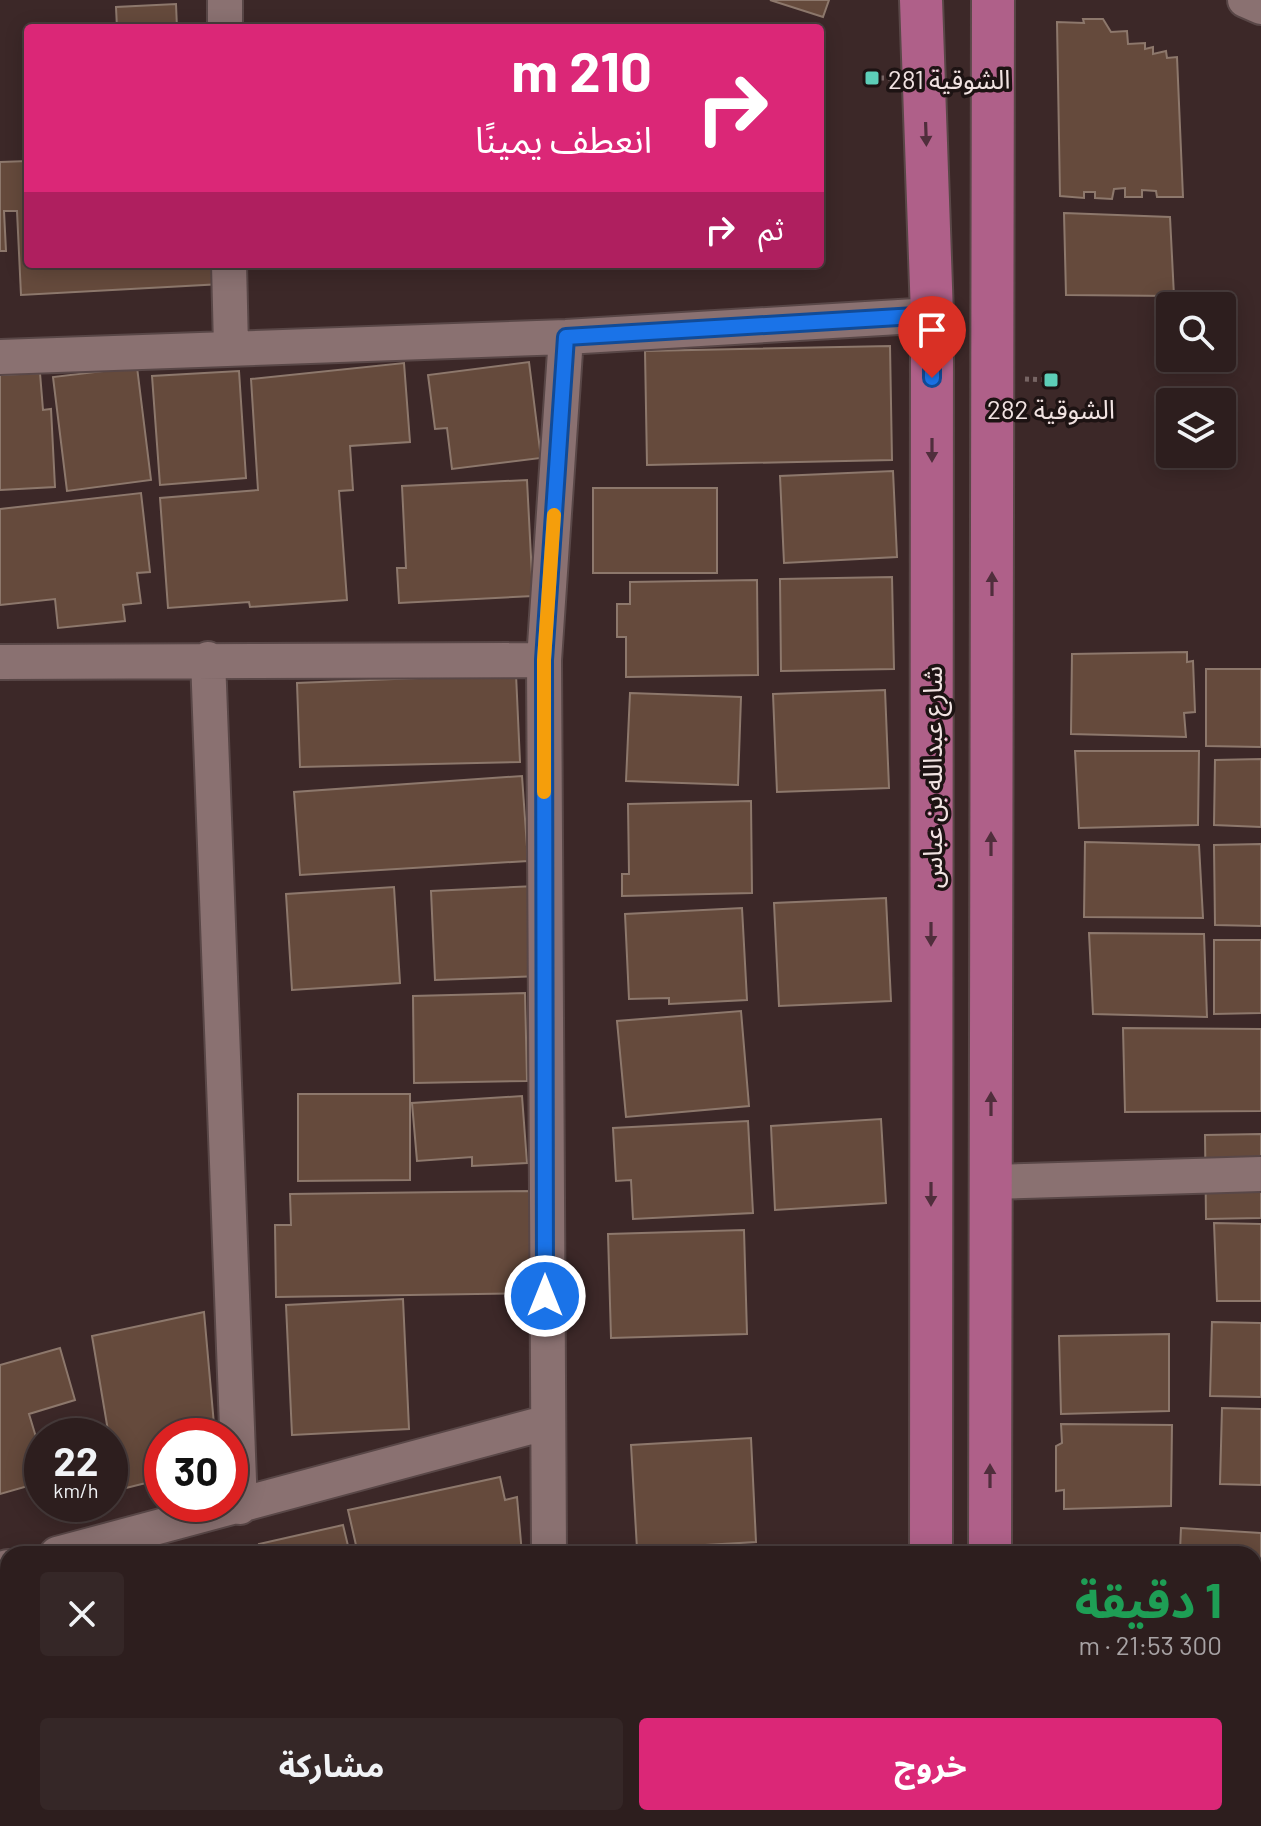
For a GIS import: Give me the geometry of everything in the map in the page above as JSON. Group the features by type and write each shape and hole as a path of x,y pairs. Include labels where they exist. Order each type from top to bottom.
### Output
{"main road":[{"name":"شارع عبدالله بن عباس","path":"921,0 932,315 931,1546"},
{"path":"990,1546 993,0"}],"street":[{"path":"225,0 225,24"},
{"path":"1245,0 1261,7"},
{"path":"229,268 231,347"},
{"path":"0,357 566,337 932,315"},
{"path":"549,1546 545,1423 544,660 566,337"},
{"path":"208,659 237,1418"},
{"path":"0,662 544,660"},
{"path":"991,1182 1261,1174"},
{"path":"248,1505 545,1423"},
{"path":"88,1546 182,1522"}],"building":[{"path":"770,0 829,0 823,17"},
{"path":"176,4 177,24 117,24 116,7"},
{"path":"1083,19 1103,19 1111,32 1127,31 1128,44 1145,43 1145,49 1153,47 1153,54 1166,51 1167,58 1177,57 1183,197 1157,197 1156,191 1142,190 1142,197 1125,197 1125,188 1114,189 1112,199 1095,198 1095,192 1084,192 1084,198 1060,196 1057,22 1084,23"},
{"path":"24,161 24,268 221,268 222,284 21,295 17,211 4,211 6,251 0,251 0,162"},
{"path":"1064,213 1170,217 1174,292 1156,292 1156,296 1066,295"},
{"path":"890,346 892,460 647,465 645,351"},
{"path":"529,362 541,458 452,469 447,428 435,429 428,375"},
{"path":"404,363 410,442 350,446 353,490 339,491 347,600 250,607 249,602 168,608 160,498 258,490 251,379"},
{"path":"137,367 151,480 67,491 53,377"},
{"path":"239,371 246,478 160,485 152,376"},
{"path":"40,373 43,410 51,409 55,487 0,490 0,375"},
{"path":"893,471 897,557 784,563 780,476"},
{"path":"527,480 533,596 399,603 397,568 406,568 402,486"},
{"path":"593,488 717,488 717,573 593,573"},
{"path":"141,493 150,572 137,573 141,603 123,605 125,621 58,628 55,599 0,605 0,509"},
{"path":"892,577 894,669 781,671 780,579"},
{"path":"757,580 758,675 626,677 626,637 617,637 617,604 630,604 630,582"},
{"path":"1187,652 1187,662 1193,661 1195,712 1184,713 1186,737 1071,734 1072,654"},
{"path":"1206,669 1261,669 1261,747 1206,746"},
{"path":"516,674 520,762 300,767 297,683"},
{"path":"885,690 889,788 777,792 773,694"},
{"path":"630,693 741,697 738,785 626,781"},
{"path":"1075,751 1199,751 1198,825 1079,828"},
{"path":"1261,759 1261,827 1214,825 1215,760"},
{"path":"522,776 528,861 300,875 294,792"},
{"path":"751,801 752,893 622,896 622,874 629,874 628,804"},
{"path":"1085,842 1199,845 1203,918 1084,917"},
{"path":"1261,844 1261,926 1215,925 1214,845"},
{"path":"536,886 541,976 435,980 431,891"},
{"path":"394,887 400,983 292,990 286,894"},
{"path":"886,898 891,1001 779,1006 774,903"},
{"path":"742,908 747,1000 669,1004 669,998 629,999 625,914"},
{"path":"1089,933 1204,934 1207,1017 1093,1014"},
{"path":"1214,940 1261,940 1261,1013 1214,1014"},
{"path":"525,993 527,1081 414,1083 413,996"},
{"path":"741,1011 749,1106 626,1117 617,1021"},
{"path":"1123,1028 1261,1029 1261,1111 1125,1112"},
{"path":"298,1094 410,1094 410,1180 298,1181"},
{"path":"522,1096 527,1163 472,1166 472,1157 417,1161 412,1103"},
{"path":"881,1119 886,1203 775,1210 771,1126"},
{"path":"748,1121 753,1213 633,1219 631,1180 616,1181 613,1128"},
{"path":"1261,1134 1261,1218 1206,1219 1205,1135"},
{"path":"534,1191 536,1293 276,1297 275,1225 291,1225 290,1194"},
{"path":"1214,1223 1261,1224 1261,1301 1217,1301"},
{"path":"744,1230 747,1334 611,1338 608,1234"},
{"path":"403,1299 409,1429 292,1435 286,1305"},
{"path":"204,1312 213,1418 144,1418 144,1484 128,1488 128,1418 106,1418 92,1336"},
{"path":"1212,1322 1261,1323 1261,1397 1210,1396"},
{"path":"1169,1334 1169,1411 1061,1414 1059,1336"},
{"path":"60,1348 75,1400 24,1418 24,1487 0,1494 0,1365"},
{"path":"1222,1408 1261,1409 1261,1485 1220,1484"},
{"path":"1061,1424 1172,1425 1171,1506 1064,1509 1064,1490 1056,1491 1056,1446 1062,1443"},
{"path":"751,1438 756,1542 637,1546 631,1445"},
{"path":"500,1477 505,1500 517,1497 521,1546 356,1546 348,1510"},
{"path":"343,1525 348,1546 259,1546"},
{"path":"1181,1528 1261,1533 1261,1546 1180,1546"}],"slow traffic":[{"path":"544,792 544,660 554,515"}],"place":[{"name":"الشوقية 281","path":"872,78"},
{"name":"الشوقية 282","path":"1051,380"}],"route":[{"path":"545,1296 544,660 566,337 932,315 932,378"}]}
